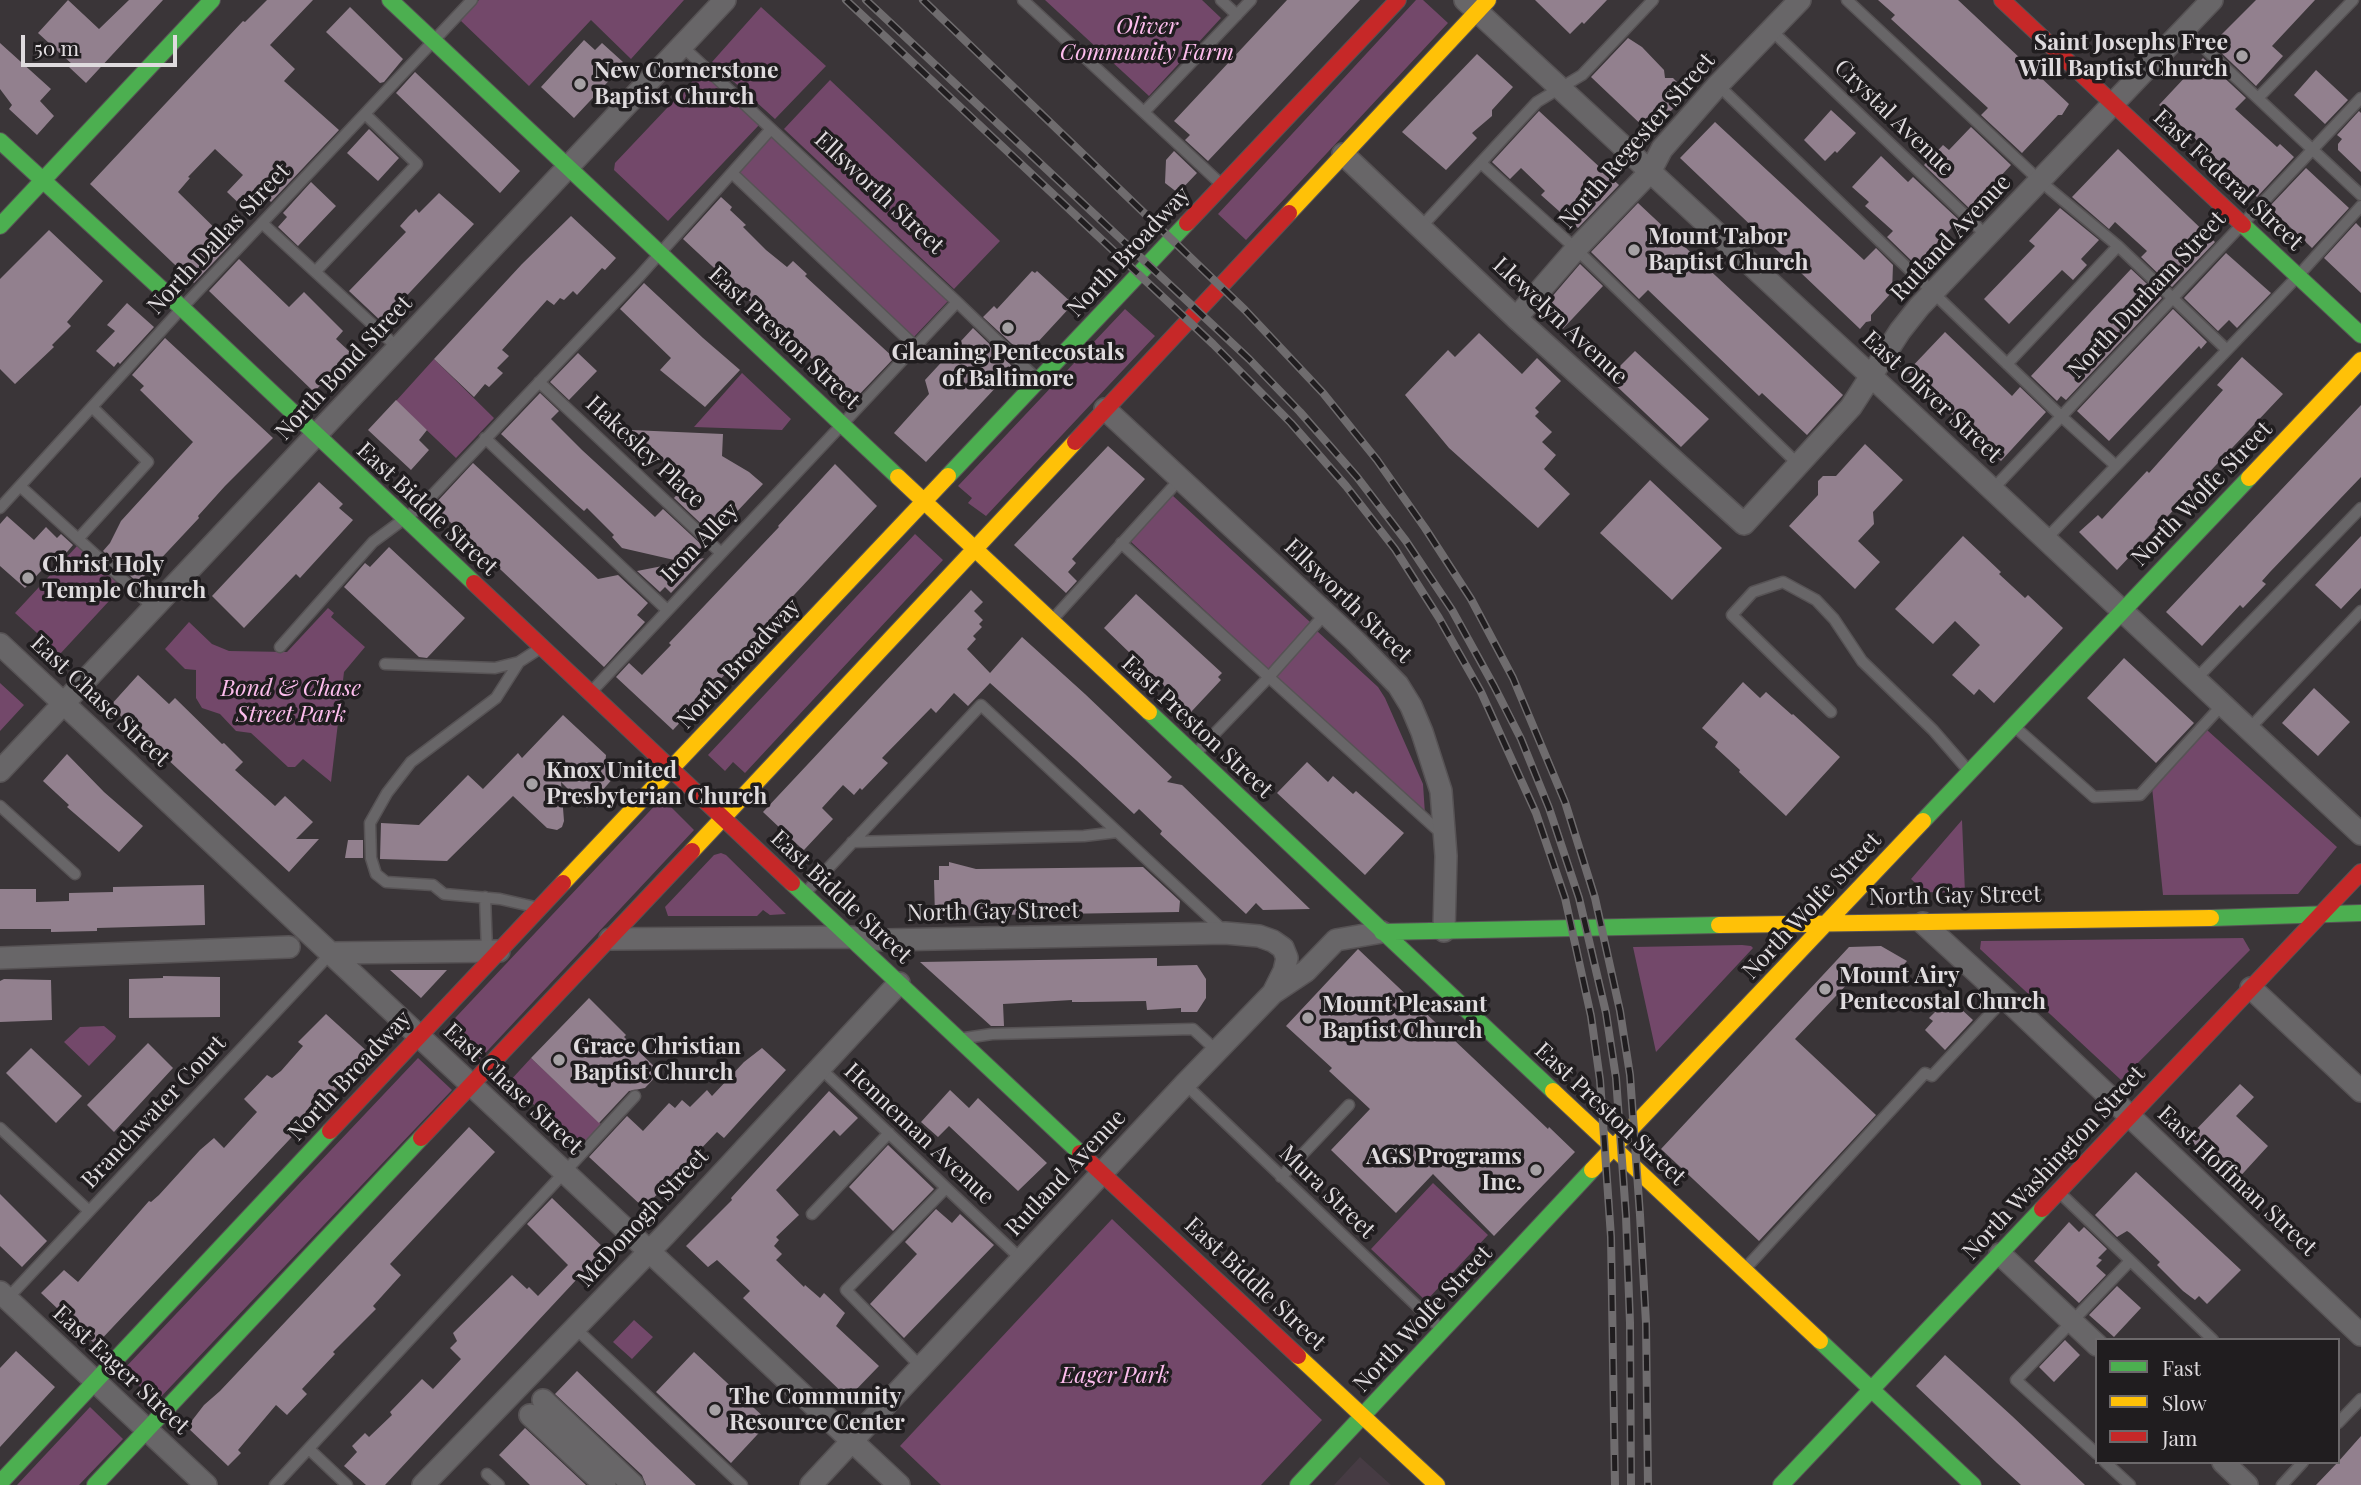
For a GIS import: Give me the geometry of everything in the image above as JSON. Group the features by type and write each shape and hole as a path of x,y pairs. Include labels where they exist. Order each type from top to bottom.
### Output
{"main road":[{"path":"0,226 212,0"},
{"name":"East Preston Street","path":"390,0 1973,1485"},
{"name":"North Broadway","path":"0,1483 418,1037 493,951 539,908 1398,0"},
{"name":"East Federal Street","path":"2003,0 2361,335"},
{"path":"95,1485 975,549 1343,154 1476,4"},
{"name":"East Biddle Street","path":"0,141 182,308 849,937 1437,1485"},
{"name":"North Wolfe Street","path":"1298,1485 1613,1147 2361,360"},
{"name":"North Washington Street","path":"1781,1485 2361,872"},
{"name":"North Gay Street","path":"1382,932 2361,913"}],"street":[{"name":"North Bond Street","path":"0,771 317,437 725,0"},
{"name":"North Regester Street","path":"1516,318 1576,249 1650,172 1662,149 1718,85 1800,0"},
{"name":"Rutland Avenue","path":"1744,524 1851,407 1900,331 1933,293 2212,0"},
{"name":"East Oliver Street","path":"1476,4 1560,88 2361,834"},
{"name":"Llewelyn Avenue","path":"1343,154 1516,318 1744,524"},
{"name":"Ellsworth Street","path":"1105,409 1398,685 1422,732 1441,791 1447,883 1444,931"},
{"name":"East Chase Street","path":"0,644 899,1485"},
{"name":"East Hoffman Street","path":"1923,923 2361,1335"},
{"name":"Rutland Avenue","path":"811,1485 1102,1172 1273,993 1306,971 1336,940 1382,932"},
{"name":"North Gay Street","path":"610,939 849,937 886,940 1225,933 1259,936 1283,948 1287,958 1273,993"},
{"path":"0,958 289,947"},
{"path":"331,953 493,951"},
{"name":"McDonogh Street","path":"423,1485 649,1251 899,983"},
{"path":"2251,988 2361,1091"},
{"path":"2000,1254 2095,1343"},
{"name":"East Eager Street","path":"4,1296 206,1485"},
{"path":"605,1485 536,1407 633,1485"},
{"path":"2225,1464 2247,1485"}],"lane":[{"name":"North Dallas Street","path":"0,508 182,308 472,0"},
{"path":"1023,0 1223,186"},
{"path":"1221,0 1237,15"},
{"path":"1144,111 1251,0"},
{"path":"1421,227 1537,102 1582,75 1653,0"},
{"path":"1847,0 2040,181 2118,246 2225,349"},
{"path":"2258,98 2353,0"},
{"path":"2185,29 2361,194"},
{"name":"Crystal Avenue","path":"1771,30 1987,236"},
{"name":"Ellsworth Street","path":"682,46 1039,381"},
{"path":"1718,85 2115,466"},
{"name":"North Durham Street","path":"1993,489 2361,98"},
{"path":"316,271 417,164 365,114"},
{"path":"280,647 373,542 423,505 540,382 771,129"},
{"path":"1481,163 1576,249 1799,464"},
{"path":"732,173 915,346"},
{"path":"2046,539 2225,349 2298,276 2361,206"},
{"path":"262,223 398,348"},
{"path":"2007,364 2118,246"},
{"name":"Iron Alley","path":"590,693 957,302"},
{"name":"Hakesley Place","path":"540,382 721,553"},
{"path":"78,539 148,462 93,408"},
{"path":"485,438 666,609"},
{"path":"1051,621 1180,478"},
{"path":"21,486 154,608"},
{"path":"2196,680 2361,509"},
{"path":"1121,543 1445,838"},
{"path":"1831,712 1732,615 1754,592 1783,582 1816,600 1834,619 1862,661 1933,730 1969,771"},
{"path":"2249,729 2361,611"},
{"path":"1194,755 1325,614"},
{"path":"539,908 500,898 444,894 433,885 386,882 376,874 371,858 370,823 387,793 411,762 496,698 519,663 541,647"},
{"path":"385,664 495,668 519,663"},
{"path":"2013,725 2094,797 2140,795 2222,704"},
{"path":"804,894 981,705 1225,933"},
{"path":"0,806 75,874"},
{"path":"852,842 1070,836 1117,832"},
{"path":"485,897 493,951"},
{"name":"Branchwater Court","path":"4,1296 89,1211 331,953"},
{"path":"1744,1270 1925,1073 1932,1076 2005,998"},
{"path":"958,1039 992,1034 1193,1029 1217,1051"},
{"name":"Henneman Avenue","path":"819,1067 1021,1259"},
{"name":"Mura Street","path":"1185,1084 1442,1329"},
{"path":"275,1485 635,1096"},
{"path":"1281,1177 1349,1105"},
{"path":"0,1128 89,1211"},
{"path":"812,1214 889,1133"},
{"path":"921,1367 846,1290 946,1188"},
{"path":"2058,1192 2211,1338"},
{"path":"2095,1452 2016,1380 2130,1261"},
{"path":"575,1328 741,1485"},
{"path":"2340,1421 2361,1399"},
{"path":"309,1449 347,1485"},
{"path":"2107,1464 2130,1485"},
{"path":"2282,1485 2301,1464"},
{"path":"488,1474 499,1485"}],"shaded area":[{"path":"1360,1457 1391,1485 1334,1485"}],"green space":[{"path":"479,0 684,0 631,59 591,20 529,86 460,20"},
{"name":"Oliver Community Farm","path":"1045,0 1202,0 1221,18 1149,96"},
{"path":"1416,0 1423,0 1448,23 1246,240 1218,214"},
{"path":"761,7 826,66 775,119 712,62"},
{"path":"702,71 760,124 668,221 614,170 615,163"},
{"path":"830,80 1000,241 954,289 784,129"},
{"path":"771,135 948,301 913,338 736,172"},
{"path":"1125,309 1155,336 986,516 968,503 972,498 958,486"},
{"path":"434,359 494,418 456,458 396,401"},
{"path":"742,373 791,419 782,430 694,427"},
{"path":"1172,495 1310,622 1268,669 1129,540"},
{"path":"915,534 943,560 745,773 733,762 725,771 708,755"},
{"path":"77,546 122,587 60,654 15,613"},
{"name":"Bond & Chase Street Park","path":"328,608 334,613 331,617 365,647 344,672 331,782 303,759 295,767 288,767 251,733 236,731 220,714 202,708 196,698 196,670 185,669 165,649 189,622 212,644 229,651 287,652"},
{"path":"1317,631 1378,687 1385,698 1423,784 1425,814 1275,676"},
{"path":"0,683 24,705 0,731"},
{"path":"2207,730 2337,847 2298,894 2163,895 2152,787"},
{"path":"662,798 694,830 475,1064 441,1033"},
{"path":"1962,820 1965,893 1925,892 1911,879"},
{"path":"721,853 786,914 770,915 763,910 757,916 668,916 665,907 714,855"},
{"path":"2243,938 2250,950 2121,1080 1980,949 1981,941"},
{"path":"1742,945 1753,948 1656,1052 1633,947"},
{"path":"104,1026 116,1036 115,1039 89,1066 64,1042 80,1027"},
{"path":"418,1058 452,1090 156,1402 123,1370"},
{"path":"531,1058 601,1124 580,1147 509,1082"},
{"path":"1433,1183 1488,1235 1426,1301 1371,1249"},
{"name":"Eager Park","path":"1112,1219 1322,1420 1261,1485 941,1485 900,1446"},
{"path":"634,1320 653,1337 632,1359 613,1342"},
{"path":"90,1407 123,1439 79,1485 17,1485"}],"building":[{"path":"68,0 99,29 129,0 163,0 86,83 69,67 72,64 38,33"},
{"path":"267,0 313,0 270,45 295,69 284,81 339,130 271,202 265,196 249,213 227,192 243,175 215,149 188,177 190,178 178,192 231,244 194,283 90,184 243,21"},
{"path":"1287,0 1360,0 1208,161 1185,140 1190,135 1174,121"},
{"path":"1535,0 1607,0 1584,24 1582,22 1570,34"},
{"path":"1878,0 1958,0 2069,104 2062,115 2058,115 2022,153 1981,115 1988,108 1891,19 1895,15"},
{"path":"2256,0 2315,0 2272,46 2283,56 2256,86 2212,44"},
{"path":"350,7 403,59 384,82 380,83 326,32"},
{"path":"1628,38 1642,47 1664,70 1665,78 1673,78 1688,93 1650,133 1591,77"},
{"path":"584,40 595,50 602,43 623,62 616,69 618,71 574,118 541,87"},
{"path":"0,43 51,89 40,101 54,116 37,135 9,109 12,105 0,89"},
{"path":"1477,54 1513,87 1492,110 1492,116 1472,133 1477,138 1446,170 1402,132"},
{"path":"2203,58 2246,98 2235,109 2277,147 2280,144 2294,157 2257,197 2159,105"},
{"path":"2316,70 2348,100 2325,124 2294,95"},
{"path":"415,72 520,171 500,193 396,93"},
{"path":"1831,110 1856,133 1837,153 1835,151 1825,161 1804,140"},
{"path":"1539,111 1619,185 1578,228 1541,195 1545,191 1521,168 1510,179 1492,162"},
{"path":"2359,111 2361,172 2338,150 2342,139 2337,135"},
{"path":"1715,122 1864,260 1876,248 1893,265 1892,292 1871,315 1871,321 1866,322 1860,329 1680,158"},
{"path":"1971,127 2011,165 1970,209 1924,165 1943,145 1949,150"},
{"path":"369,129 399,158 378,181 347,153"},
{"path":"2118,149 2215,242 2172,287 2141,257 2147,251 2115,222 2109,229 2072,197"},
{"path":"1174,151 1197,173 1178,193 1165,183 1166,160"},
{"path":"1881,156 1908,182 1913,177 1959,220 1916,265 1887,237 1893,231 1865,206 1869,202 1852,187"},
{"path":"2306,168 2349,208 2312,248 2269,207"},
{"path":"311,182 336,206 298,246 278,227 287,217 283,213"},
{"path":"439,193 474,224 382,322 349,291 406,232 400,226 408,217 416,209 419,213"},
{"path":"721,197 746,225 743,227 766,250 787,267 793,261 807,274 805,276 894,358 855,399 683,239"},
{"path":"1638,203 1843,395 1807,435 1762,393 1759,396 1648,290 1639,299 1591,252"},
{"path":"2060,208 2099,240 2081,259 2087,265 2073,280 2062,270 2009,324 1984,299 2035,246 2029,241"},
{"path":"571,216 616,258 605,270 602,268 577,295 573,291 554,305 547,300 502,350 509,356 497,368 503,373 489,387 485,384 474,397 434,359 522,264"},
{"path":"2356,223 2361,228 2361,293 2324,258"},
{"path":"49,230 103,281 67,322 71,326 52,345 54,347 15,384 0,369 0,279"},
{"path":"2226,253 2271,293 2237,328 2229,320 2218,331 2184,298"},
{"path":"239,259 289,307 304,292 343,331 336,339 351,353 314,392 209,291"},
{"path":"1580,264 1603,286 1559,333 1538,313"},
{"path":"2131,269 2162,298 2066,400 2061,396 2057,401 2031,376"},
{"path":"1032,271 1037,271 1073,304 1025,356 983,317 994,306 997,309"},
{"path":"644,283 740,370 705,407 660,370 671,358 620,309"},
{"path":"127,303 154,327 120,364 118,362 114,367 96,351 115,331 107,325"},
{"path":"2173,309 2207,342 2201,349 2199,346 2109,441 2077,411"},
{"path":"973,328 1014,368 926,462 894,433 929,394 925,380"},
{"path":"1945,332 2012,396 2020,387 2046,412 2001,461 1907,372"},
{"path":"1479,333 1522,374 1537,358 1561,381 1535,408 1539,412 1535,416 1552,432 1542,442 1556,455 1544,469 1570,494 1538,528 1449,448 1405,395 1448,350 1455,357"},
{"path":"165,338 273,438 225,486 138,583 103,551 121,521 193,442 140,390 144,386 132,375"},
{"path":"1635,351 1709,419 1681,447 1608,378"},
{"path":"578,353 597,371 569,400 550,382"},
{"path":"2242,357 2283,394 2117,570 2079,532 2098,515 2102,519 2147,471 2149,473 2223,390 2217,385"},
{"path":"540,393 559,411 551,419 582,450 655,517 663,509 704,547 691,561 704,558 671,593 665,587 660,592 637,571 683,562 622,548 612,537 614,535 587,508 584,511 501,434"},
{"path":"396,400 427,430 419,440 429,450 411,470 368,430"},
{"path":"2361,405 2361,477 2262,581 2266,584 2243,608 2240,605 2202,646 2166,612"},
{"path":"631,430 723,434 722,456 763,484 714,536 674,498 687,483"},
{"path":"1865,444 1903,480 1873,512 1874,524 1858,541 1880,562 1855,589 1789,526 1818,495 1818,481 1823,476 1836,476"},
{"path":"1108,446 1145,479 1072,559 1076,563 1068,572 1077,581 1066,593 1014,545"},
{"path":"473,463 598,579 618,575 648,603 637,615 645,622 604,667 433,506"},
{"path":"835,464 877,506 741,652 744,654 673,730 616,677 629,663 642,675"},
{"path":"1650,480 1722,548 1672,600 1600,533"},
{"path":"319,482 343,504 339,508 353,520 300,578 296,574 244,628 212,596"},
{"path":"7,516 34,540 46,527 57,538 61,534 73,545 62,558 57,554 25,588 0,566 0,524"},
{"path":"1963,536 2025,598 2028,595 2063,628 1994,703 1979,689 1974,695 1952,675 1980,645 1955,621 1933,644 1895,609"},
{"path":"2361,536 2361,588 2341,609 2315,585"},
{"path":"389,547 465,618 427,658 419,657 344,587 365,563 370,567"},
{"path":"971,590 983,602 974,611 983,620 979,624 982,627 973,636 976,639 967,649 990,673 1022,637 1172,777 1167,782 1182,785 1310,909 1263,910 1256,903 1246,914 1160,834 1162,831 1139,809 1134,814 990,683 968,706 954,693 936,713 931,708 882,758 888,763 862,790 860,788 854,795 843,785 822,808 833,819 804,850 800,847 763,812"},
{"path":"1136,594 1222,673 1218,677 1221,680 1191,712 1104,628"},
{"path":"2124,658 2194,723 2156,763 2087,698"},
{"path":"138,675 169,704 175,698 224,743 243,762 235,770 275,806 285,796 313,822 296,839 319,839 289,872 110,706"},
{"path":"1743,682 1760,698 1766,692 1840,757 1786,816 1715,747 1718,742 1702,728"},
{"path":"2314,688 2350,722 2318,756 2282,723"},
{"path":"563,715 606,755 605,767 615,776 587,808 561,782 564,821 562,827 557,830 547,828 513,796 447,861 380,859 381,823 419,825 468,775 483,789 518,753 522,758"},
{"path":"67,754 104,792 143,826 119,852 67,807 69,805 43,781"},
{"path":"1307,762 1328,782 1333,776 1353,794 1356,791 1404,833 1365,875 1277,793"},
{"path":"348,840 363,840 363,858 345,858"},
{"path":"949,862 976,869 1143,867 1180,901 1179,912 935,916 934,880 939,880 939,866 949,866"},
{"path":"204,885 205,925 51,932 51,929 0,929 0,889 36,889 36,902 69,901 69,893 113,892 113,887"},
{"path":"1881,946 1907,961 1887,984 1872,975 1866,984 1854,977 1795,1039 1876,1115 1759,1241 1661,1149 1849,947"},
{"path":"1358,949 1575,1152 1494,1236 1433,1174 1396,1213 1331,1150 1370,1109 1329,1071 1332,1068 1286,1026"},
{"path":"1157,958 1157,966 1197,965 1206,979 1206,998 1197,1012 1181,1012 1181,1008 1147,1010 1146,1001 1072,1000 1003,1004 1004,1026 991,1026 920,962"},
{"path":"390,970 447,970 421,998"},
{"path":"163,976 220,977 220,1017 129,1018 129,979"},
{"path":"51,980 52,1020 0,1022 0,981"},
{"path":"589,998 660,1072 645,1088 629,1091 599,1123 531,1058"},
{"path":"1949,998 1973,1020 1945,1050 1925,1030 1933,1021 1929,1018"},
{"path":"326,1014 370,1054 96,1345 41,1293 64,1270 78,1282 149,1201 159,1195 200,1150 214,1138 224,1148 257,1112 244,1099 267,1075 272,1078 281,1071 303,1046 298,1042"},
{"path":"148,1043 173,1068 114,1132 87,1105"},
{"path":"31,1048 82,1096 56,1123 6,1073"},
{"path":"762,1048 786,1070 724,1138 717,1132 644,1208 589,1157 627,1116 643,1131 669,1103 675,1108 682,1100 690,1107 707,1090 712,1096 744,1062"},
{"path":"2240,1084 2254,1097 2236,1116 2268,1146 2235,1182 2188,1138"},
{"path":"950,1090 969,1108 978,1098 1047,1163 1018,1191 949,1126 938,1137 921,1122"},
{"path":"829,1091 858,1118 840,1136 834,1130 776,1190 799,1215 776,1237 779,1240 774,1246 782,1254 776,1260 804,1287 805,1285 820,1298 824,1293 845,1313 836,1326 879,1366 848,1398 743,1298 750,1291 717,1260 708,1267 686,1246 732,1200"},
{"path":"469,1127 495,1152 390,1264 401,1275 373,1306 376,1309 333,1352 335,1354 302,1389 307,1394 287,1415 276,1405 238,1450 241,1453 228,1466 187,1427 204,1405"},
{"path":"888,1145 934,1189 893,1231 849,1187"},
{"path":"2136,1172 2241,1270 2207,1304 2199,1296 2195,1300 2183,1291 2157,1265 2160,1262 2130,1233 2127,1231 2117,1237 2095,1215"},
{"path":"0,1194 47,1241 22,1267 0,1246"},
{"path":"552,1198 605,1249 385,1485 366,1485 344,1466 357,1452 352,1446 365,1433 369,1437 392,1415 390,1412 422,1379 433,1389 461,1359 450,1348 457,1341 453,1333 512,1275 538,1296 568,1265 527,1224"},
{"path":"936,1209 952,1223 960,1214 994,1245 904,1338 870,1304 917,1254 905,1242"},
{"path":"2069,1222 2079,1232 2084,1227 2107,1249 2098,1258 2102,1260 2096,1266 2106,1275 2079,1303 2034,1261"},
{"path":"2117,1286 2141,1308 2114,1337 2089,1315"},
{"path":"2065,1340 2080,1355 2054,1382 2039,1367"},
{"path":"16,1351 55,1387 0,1447 0,1368"},
{"name":"The Community Resource Center","path":"694,1352 769,1422 731,1463 656,1392"},
{"path":"1945,1355 2085,1485 2021,1485 1997,1463 1916,1386"},
{"path":"577,1371 696,1485 646,1485 642,1475 555,1394"},
{"path":"525,1428 586,1485 530,1485 499,1455"},
{"path":"2361,1436 2361,1485 2316,1485 2336,1464 2340,1464 2340,1460"}],"railway":[{"path":"846,0 1213,344 1291,423 1346,486 1395,549 1439,618 1481,692 1536,813 1565,898 1591,1016 1600,1080 1611,1237 1615,1485"},
{"path":"866,0 1249,359 1300,412 1357,477 1406,541 1452,610 1494,686 1521,739 1549,808 1579,898 1606,1013 1616,1078 1626,1216 1631,1485"},
{"path":"923,0 1245,310 1323,393 1377,460 1425,528 1471,599 1513,678 1565,802 1595,898 1620,1011 1630,1075 1640,1215 1646,1323 1648,1485"}],"traffic: fast":[{"path":"0,226 212,0"},
{"path":"390,0 898,477"},
{"path":"0,141 474,583"},
{"path":"948,476 1187,223"},
{"path":"2243,225 2361,335"},
{"path":"1923,821 2249,478"},
{"path":"1149,712 1553,1091"},
{"path":"792,883 1080,1153"},
{"path":"2211,918 2361,913"},
{"path":"1382,932 1719,925"},
{"path":"0,1483 330,1131"},
{"path":"95,1485 421,1138"},
{"path":"1298,1485 1592,1170"},
{"path":"1781,1485 2042,1209"},
{"path":"1820,1341 1973,1485"}],"traffic: slow":[{"path":"1289,213 1488,0"},
{"path":"2249,478 2361,360"},
{"path":"692,851 1075,442"},
{"path":"563,883 948,476"},
{"path":"898,477 1149,712"},
{"path":"1592,1170 1923,821"},
{"path":"1719,925 2211,918"},
{"path":"1553,1091 1820,1341"},
{"path":"1298,1356 1437,1485"}],"traffic: jam":[{"path":"1187,223 1398,0"},
{"path":"2002,0 2243,225"},
{"path":"1075,442 1289,213"},
{"path":"474,583 792,883"},
{"path":"421,1138 692,851"},
{"path":"2042,1209 2361,872"},
{"path":"330,1131 563,883"},
{"path":"1080,1153 1298,1356"}],"place":[{"name":"Saint Josephs Free Will Baptist Church","path":"2242,56"},
{"name":"New Cornerstone Baptist Church","path":"580,84"},
{"name":"Mount Tabor Baptist Church","path":"1634,250"},
{"name":"Gleaning Pentecostals of Baltimore","path":"1008,328"},
{"name":"Christ Holy Temple Church","path":"28,578"},
{"name":"Knox United Presbyterian Church","path":"532,784"},
{"name":"Mount Airy Pentecostal Church","path":"1825,989"},
{"name":"Mount Pleasant Baptist Church","path":"1308,1018"},
{"name":"Grace Christian Baptist Church","path":"559,1060"},
{"name":"AGS Programs Inc.","path":"1536,1170"},
{"name":"The Community Resource Center","path":"715,1410"}]}
